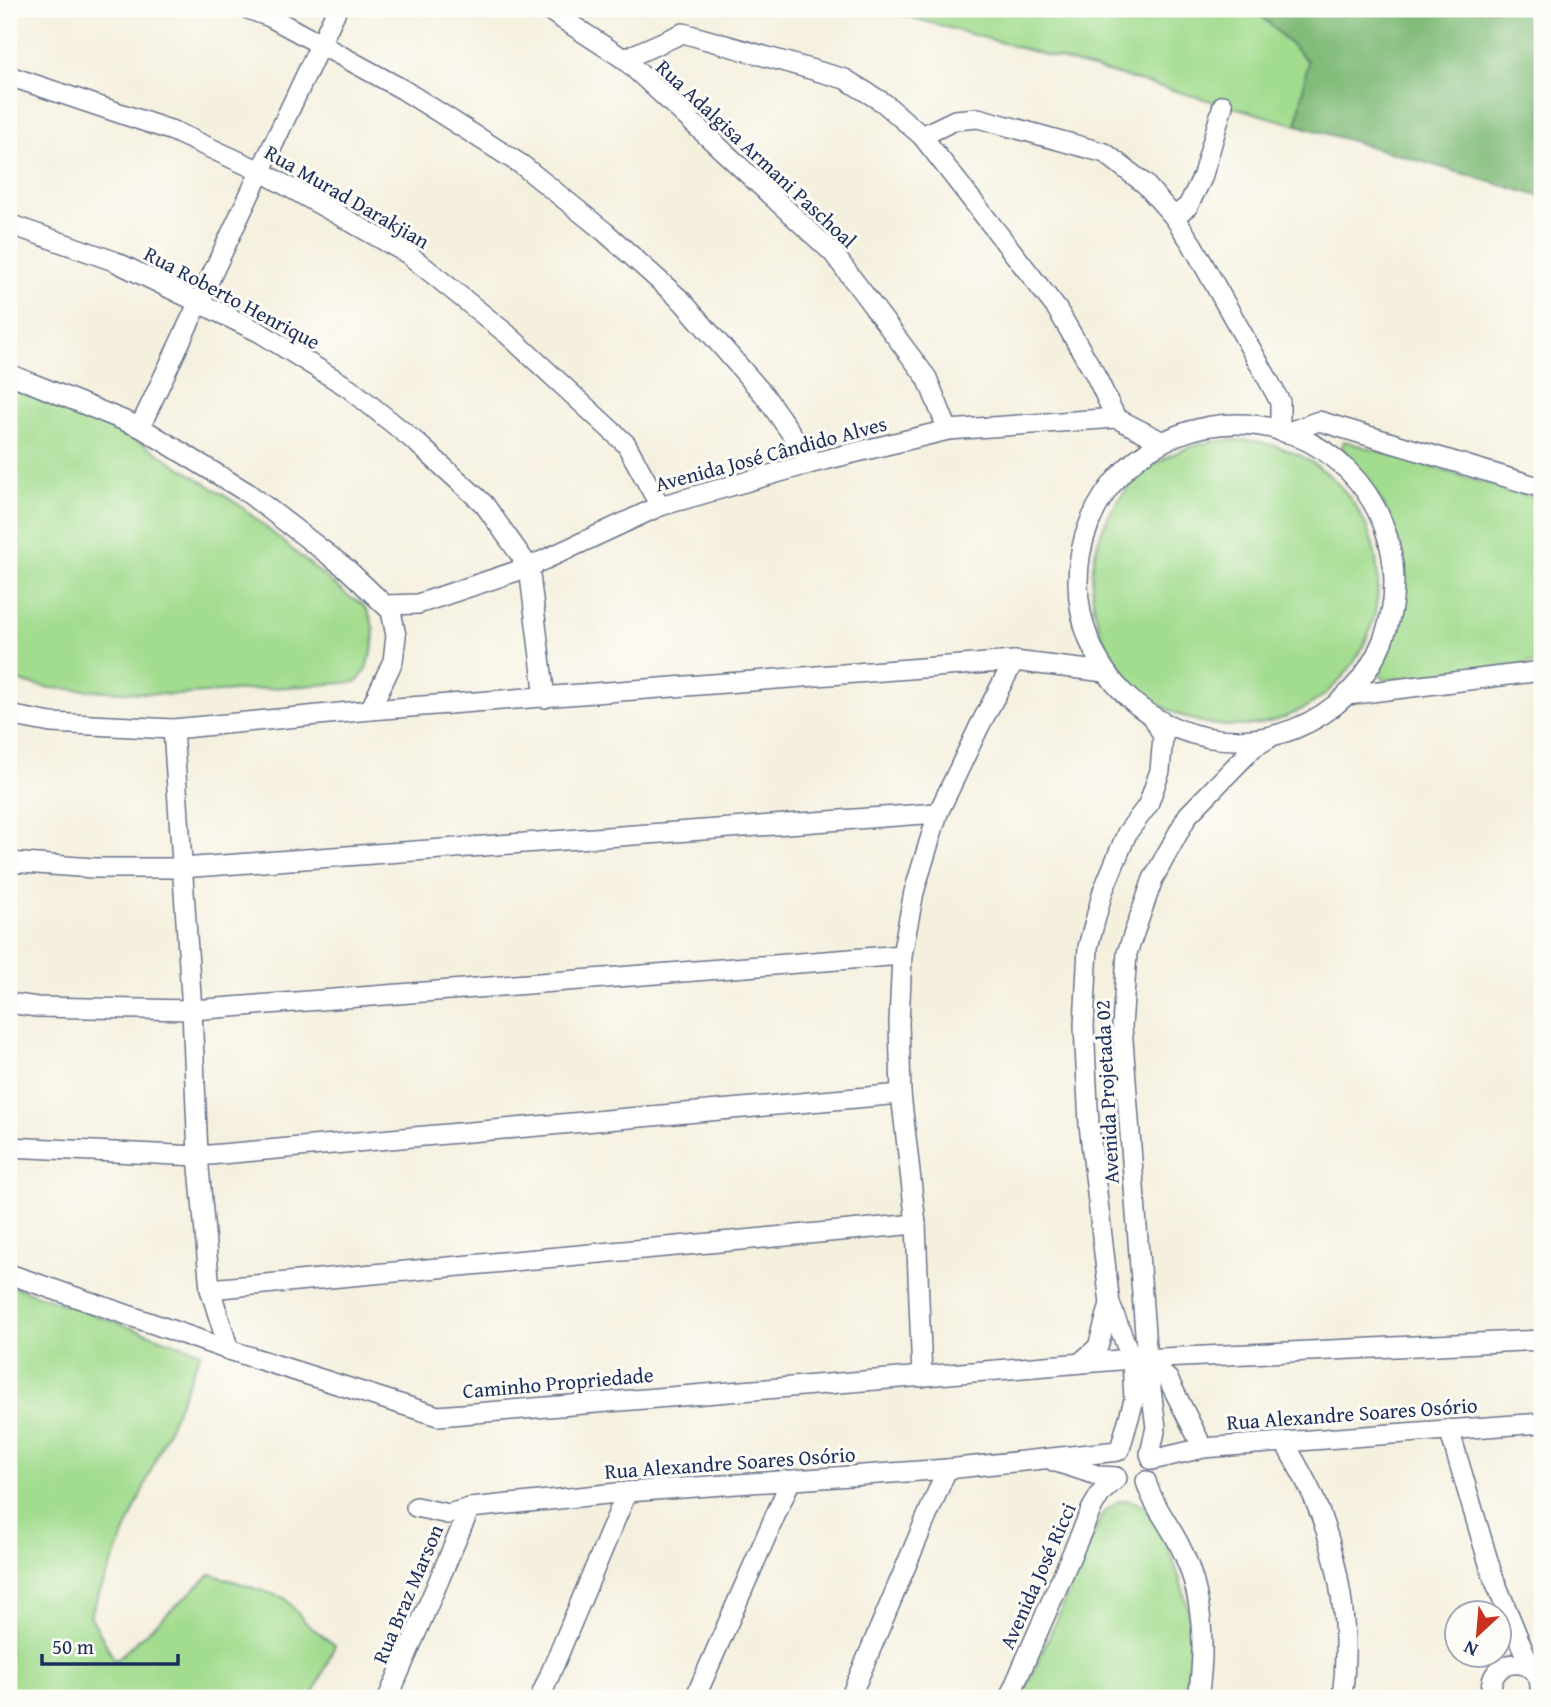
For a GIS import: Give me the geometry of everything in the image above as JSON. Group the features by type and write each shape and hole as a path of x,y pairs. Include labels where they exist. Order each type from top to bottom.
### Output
{"street":[{"path":"248,9 270,17 402,89 522,165 605,232 682,301 765,396 812,463"},
{"path":"140,427 337,9"},
{"name":"Rua Adalgisa Armani Paschoal","path":"547,9 624,60 833,253 927,378 948,430"},
{"path":"624,60 683,33 845,79 884,103 922,136 1057,309 1095,374 1116,418 1163,442"},
{"name":"Rua Murad Darakjian","path":"9,76 173,131 260,172 408,254 506,334 625,444 660,506"},
{"path":"1174,217 1188,206 1202,178 1223,105"},
{"path":"922,136 955,120 978,118 1105,153 1145,184 1174,217 1192,244 1270,383 1280,402 1283,432"},
{"name":"Rua Roberto Henrique","path":"9,224 114,261 259,332 349,388 407,435 484,504 529,567"},
{"path":"9,374 140,427 248,493 347,569 386,605 391,611 396,635 393,661 370,710"},
{"name":"Avenida José Cândido Alves","path":"386,605 418,604 529,567 660,506 812,463 948,430 1116,418"},
{"path":"1283,432 1319,421 1542,488"},
{"path":"1233,424 1283,432 1320,448 1353,476 1378,513 1392,555 1394,598 1390,620 1374,661 1347,695 1313,720 1273,736 1253,739 1211,738 1181,730 1153,717 1135,704 1105,672 1095,653 1081,614 1077,572 1086,531 1105,493 1132,462 1163,442 1188,431 1233,424"},
{"path":"529,567 545,698"},
{"path":"9,715 51,723 173,729 370,710 1014,661 1105,672"},
{"path":"922,1377 916,1224 901,1094 899,1023 902,955 914,892 938,813 1014,661"},
{"path":"1347,695 1542,671"},
{"name":"Avenida Projetada 02","path":"1153,717 1163,736 1160,771 1148,804 1127,833 1102,891 1088,947 1084,1026 1089,1125 1110,1304 1139,1360 1156,1427 1153,1464"},
{"path":"173,729 192,1010 198,1156 211,1289 229,1350"},
{"name":"Avenida Projetada 02","path":"1119,1450 1134,1400 1139,1360 1122,1027 1127,953 1153,879 1188,815 1254,747 1273,736"},
{"path":"9,862 93,869 181,868 938,813"},
{"path":"9,1003 37,1007 192,1010 902,955"},
{"path":"9,1147 198,1156 901,1094"},
{"path":"211,1289 916,1224"},
{"name":"Caminho Propriedade","path":"9,1274 229,1350 438,1416 1080,1363 1542,1340"},
{"name":"Avenida Projetada 02","path":"1080,1363 1098,1347 1110,1304"},
{"path":"1139,1360 1168,1379 1203,1448"},
{"name":"Rua Alexandre Soares Osório","path":"1153,1464 1203,1448 1542,1423"},
{"path":"1449,1429 1492,1574 1531,1669 1540,1682 1540,1695"},
{"path":"1285,1443 1314,1497 1333,1555 1344,1615 1345,1676 1342,1698"},
{"path":"1153,1464 1132,1486 1123,1484 1116,1478 1112,1466 1119,1450 1133,1445 1145,1449 1153,1464 1149,1493 1183,1553 1196,1591 1202,1631 1202,1671 1198,1698"},
{"name":"Rua Alexandre Soares Osório","path":"415,1507 448,1514 470,1508 627,1492 947,1469 1049,1460 1119,1450"},
{"name":"Rua Alexandre Soares Osório","path":"1049,1460 1100,1476 1116,1478"},
{"path":"850,1698 947,1469"},
{"name":"Avenida José Ricci","path":"1009,1698 1092,1508 1101,1493 1116,1478"},
{"path":"695,1698 790,1482"},
{"path":"540,1698 627,1492"},
{"name":"Rua Braz Marson","path":"388,1698 470,1508"},
{"path":"1492,1574 1492,1598"},
{"path":"1494,1675 1507,1665 1524,1665 1531,1669"},
{"path":"1492,1698 1490,1690 1494,1668"}],"green space":[{"path":"881,9 1254,9 1308,61 1297,125"},
{"path":"1254,9 1542,9 1542,197 1297,125 1308,61"},
{"path":"9,387 134,438 238,504 349,597 362,604 369,614 374,634 371,655 357,682 178,695 51,688 9,680"},
{"path":"1235,440 1263,443 1290,451 1314,464 1336,482 1354,504 1367,528 1375,555 1378,583 1375,611 1367,638 1354,662 1336,684 1314,702 1290,715 1263,723 1235,726 1207,723 1180,715 1156,702 1134,684 1116,662 1103,638 1095,611 1092,583 1095,555 1103,528 1116,504 1134,482 1156,464 1180,451 1207,443"},
{"path":"1344,441 1542,500 1542,662 1385,680 1378,673 1400,618 1403,571 1400,548 1384,506 1358,469 1341,452"},
{"path":"9,1285 201,1352 90,1615 115,1661 211,1574 285,1598 307,1624 335,1645 312,1698 9,1698"},
{"path":"1128,1500 1143,1506 1154,1519 1173,1560 1183,1592 1190,1637 1184,1698 1022,1698 1104,1511 1119,1501"}]}
